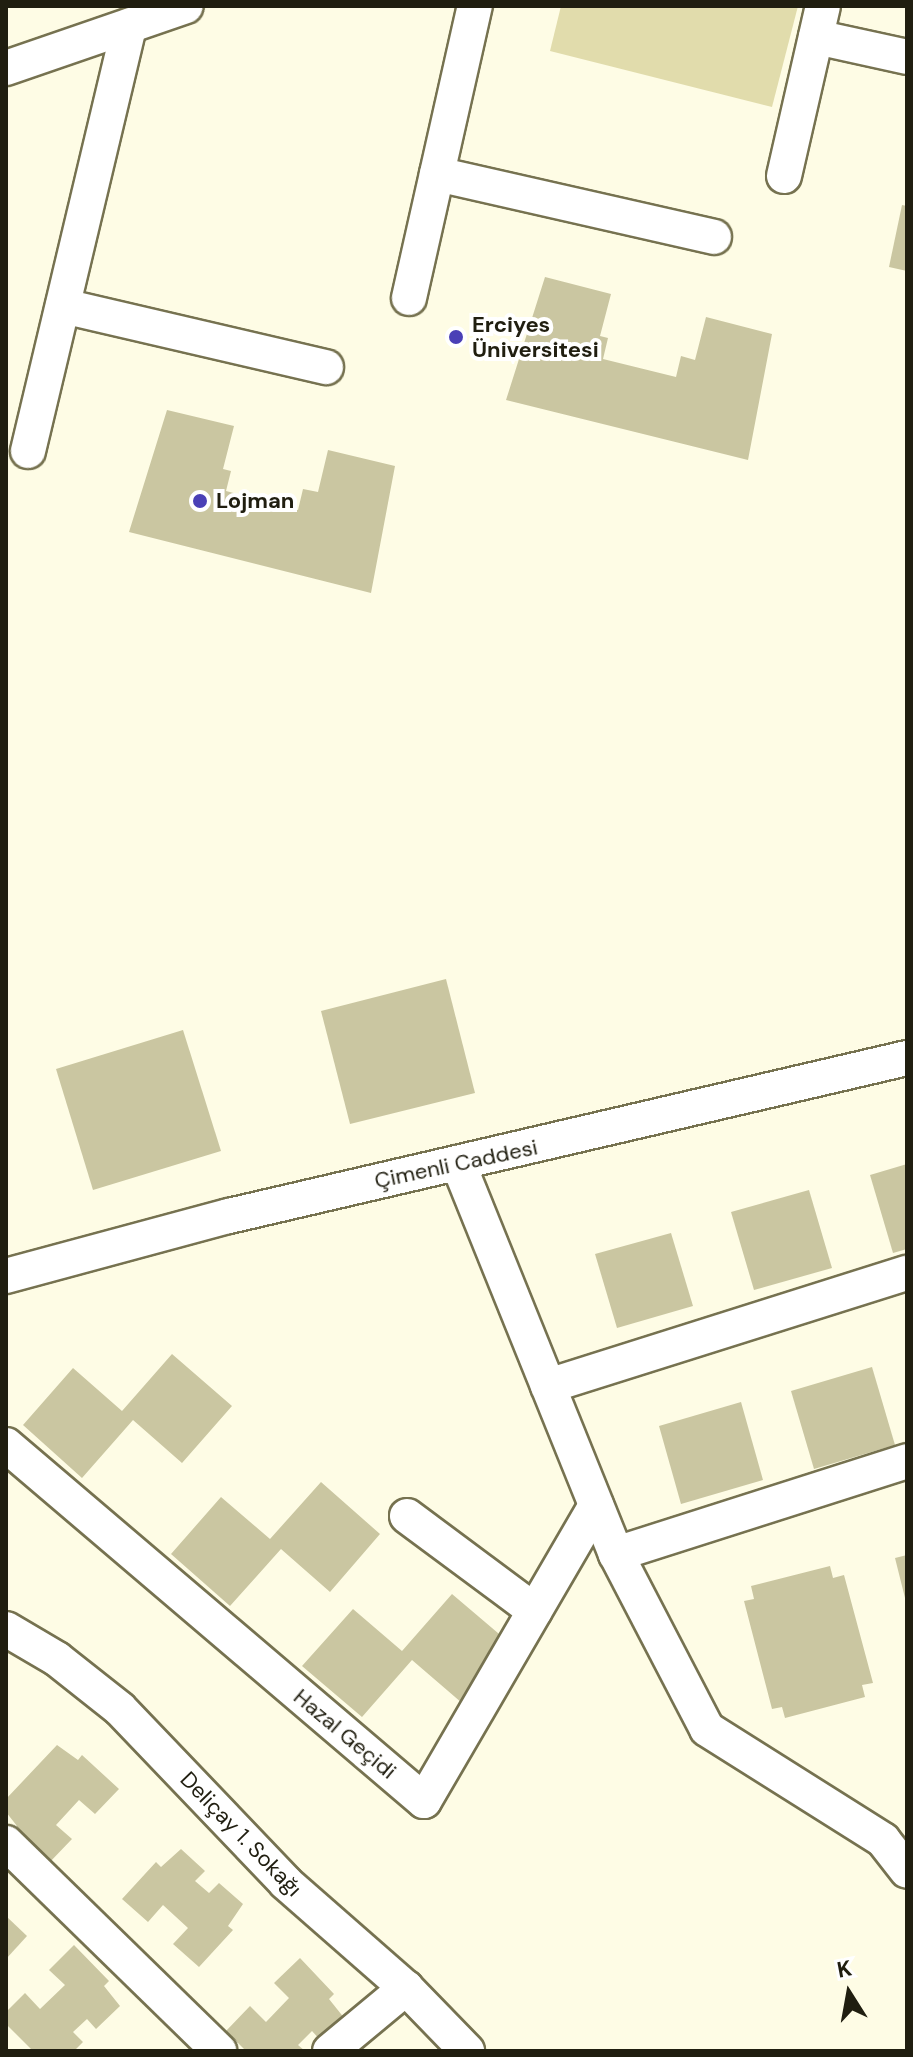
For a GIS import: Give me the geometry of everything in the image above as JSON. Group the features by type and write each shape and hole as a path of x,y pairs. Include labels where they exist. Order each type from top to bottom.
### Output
{"street":[{"path":"6,68 186,6"},
{"path":"409,298 475,6"},
{"path":"784,176 820,21 907,57"},
{"path":"28,451 129,26"},
{"path":"437,174 714,237"},
{"path":"63,306 326,367"},
{"name":"Çimenli Caddesi","path":"6,1276 244,1212 907,1058"},
{"path":"458,1163 616,1554 707,1729 895,1837 907,1871"},
{"path":"548,1386 907,1273"},
{"name":"Hazal Geçidi","path":"6,1445 424,1801 596,1505"},
{"path":"616,1554 907,1461"},
{"path":"407,1516 535,1611"},
{"name":"Deliçay 1. Sokağı","path":"6,1629 57,1659 120,1709 286,1883 406,1988 467,2051"},
{"path":"6,1843 219,2051"},
{"path":"330,2051 406,1988"}],"shaded area":[{"path":"561,6 798,6 772,107 550,51"}],"building":[{"path":"902,205 907,206 907,271 889,267"},
{"path":"545,277 611,294 600,336 608,338 603,359 676,377 681,356 695,360 706,317 772,334 748,460 506,400"},
{"name":"Lojman","path":"167,410 234,426 223,469 231,471 226,491 298,510 303,489 318,492 328,450 395,466 371,593 129,532"},
{"path":"446,979 475,1093 350,1124 321,1011"},
{"path":"183,1030 221,1151 93,1190 56,1069"},
{"path":"907,1164 907,1249 893,1253 870,1175"},
{"path":"809,1190 832,1268 754,1290 731,1212"},
{"path":"671,1233 693,1306 617,1328 595,1254"},
{"path":"172,1354 232,1406 182,1463 133,1420 82,1478 23,1425 73,1368 122,1411"},
{"path":"872,1367 895,1445 814,1469 791,1391"},
{"path":"741,1402 763,1480 681,1504 659,1426"},
{"path":"321,1482 380,1534 330,1592 281,1549 230,1606 171,1554 221,1497 270,1539"},
{"path":"907,1555 907,1601 906,1602 895,1558"},
{"path":"830,1566 833,1578 844,1575 873,1683 862,1685 865,1697 785,1718 782,1707 772,1709 744,1601 754,1599 751,1586"},
{"path":"452,1594 512,1645 462,1703 412,1660 362,1717 302,1666 353,1609 402,1651"},
{"path":"57,1745 78,1760 82,1755 119,1789 95,1814 79,1800 56,1825 72,1839 48,1864 12,1831 17,1826 6,1812 6,1799"},
{"path":"181,1849 205,1871 195,1881 209,1893 219,1883 243,1904 228,1926 233,1930 199,1967 173,1944 188,1928 163,1905 148,1922 122,1899 156,1862 161,1867"},
{"path":"6,1916 27,1936 6,1959"},
{"path":"74,1945 109,1981 104,1986 120,2006 96,2029 87,2019 73,2032 83,2042 74,2051 33,2051 6,2024 6,2012 25,1993 40,2009 65,1985 49,1970"},
{"path":"300,1958 334,1994 329,1999 345,2019 322,2042 312,2031 298,2045 305,2051 246,2051 226,2031 250,2006 266,2022 289,1998 274,1983"}],"place":[{"name":"Erciyes Üniversitesi","path":"456,337"},
{"name":"Lojman","path":"200,501"}]}
